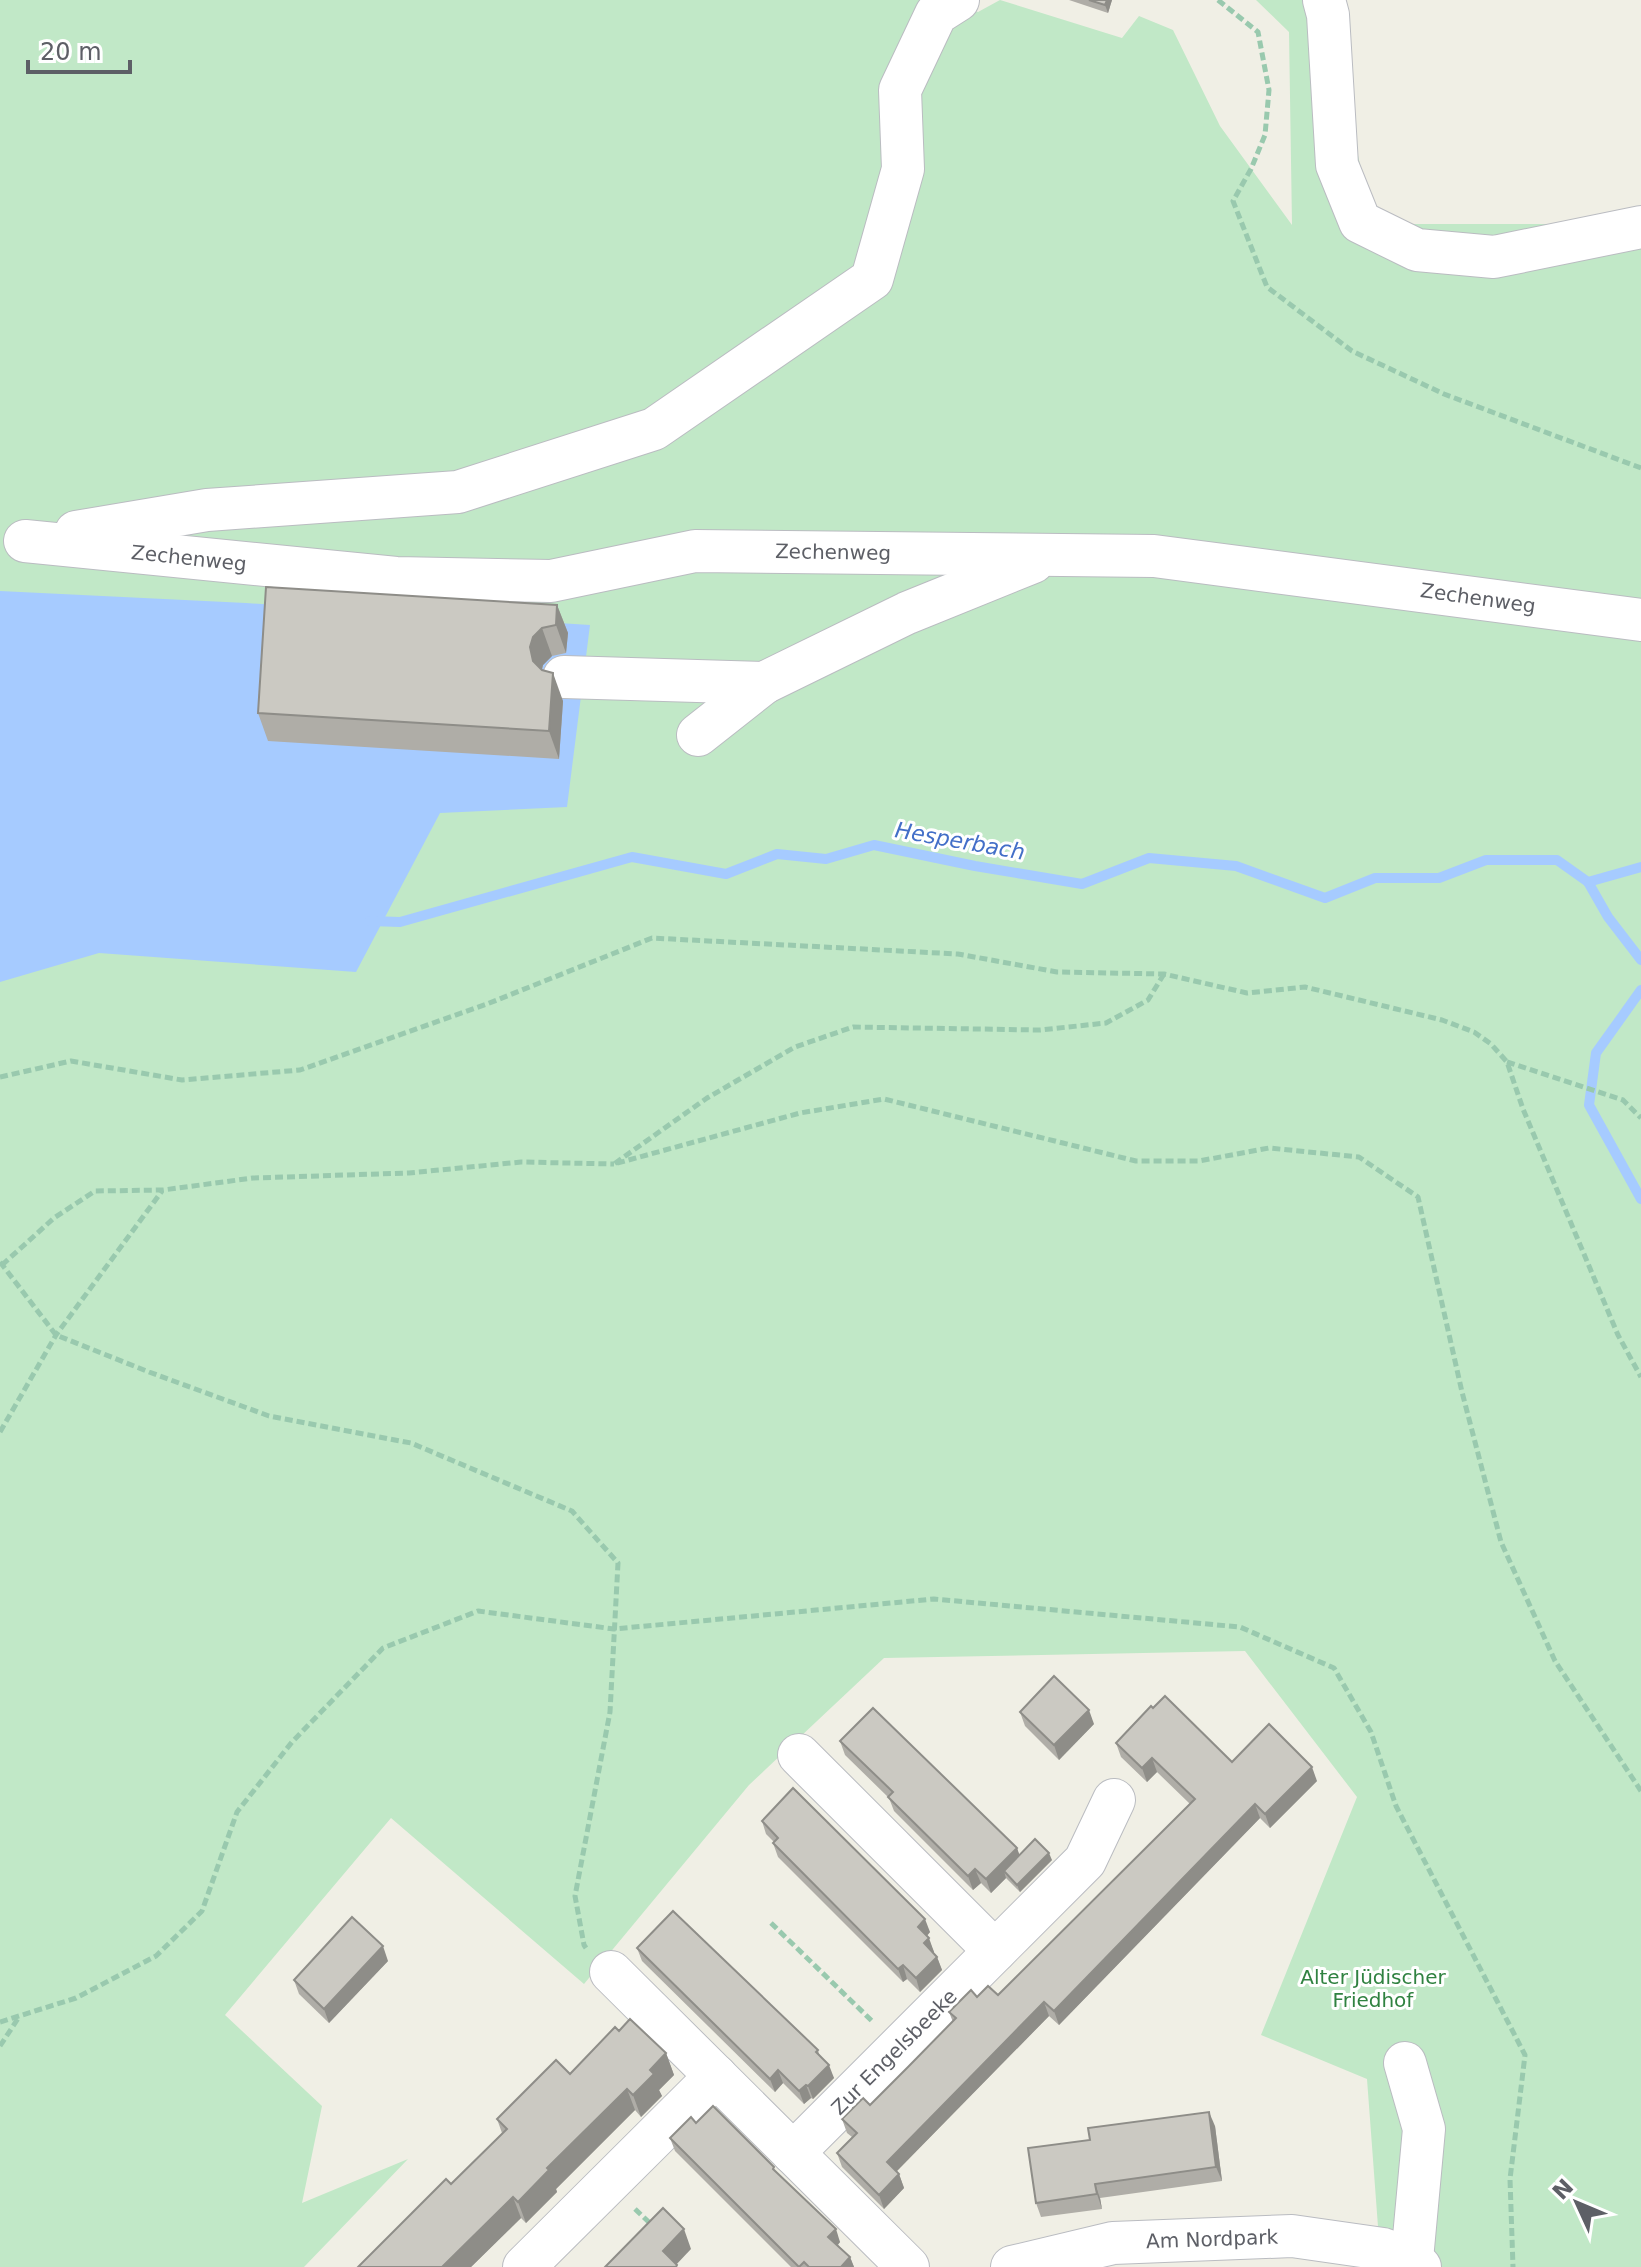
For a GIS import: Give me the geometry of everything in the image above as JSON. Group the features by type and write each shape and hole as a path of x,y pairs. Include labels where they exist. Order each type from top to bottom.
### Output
{"street":[{"name":"Zechenweg","path":"12,542 207,510 458,492 654,429 872,279 903,169 900,90 936,14 958,0"},
{"path":"1324,0 1328,15 1337,165 1360,222 1417,250 1494,257 1641,227"},
{"name":"Zechenweg","path":"12,542 396,578 535,581 551,581 695,551 1154,556 1641,620"},
{"path":"698,735 764,683 907,613 1053,554"},
{"path":"564,677 764,683"},
{"path":"799,1755 995,1951"},
{"name":"Zur Engelsbeeke","path":"793,2153 1085,1861 1114,1800"},
{"path":"611,1972 908,2267"},
{"path":"1405,2063 1424,2129 1416,2263"},
{"path":"524,2267 716,2076"},
{"name":"Am Nordpark","path":"1012,2267 1113,2243 1292,2236 1383,2249 1416,2263"}],"path":[{"path":"1218,0 1258,32 1269,90 1265,135 1233,201 1267,287 1352,351 1444,394 1641,468"},
{"path":"0,1077 71,1061 182,1080 300,1070 487,1004 652,938 958,954 1057,972 1164,974 1247,993 1305,987 1442,1020 1474,1032 1491,1044 1507,1062 1523,1109 1618,1335 1641,1377"},
{"path":"614,1164 707,1098 795,1047 853,1027 1040,1030 1106,1023 1148,1000 1164,974"},
{"path":"1507,1062 1623,1100 1641,1118"},
{"path":"611,1972 584,1945 575,1896 610,1712 618,1563 572,1511 411,1443 269,1416 56,1335 1,1263 54,1218 95,1191 163,1190 253,1178 409,1173 521,1162 614,1164 800,1113 884,1099 1136,1161 1199,1161 1269,1148 1359,1157 1418,1197 1462,1392 1501,1542 1555,1661 1641,1791"},
{"path":"0,1432 56,1335 163,1190"},
{"path":"0,2022 76,1998 156,1956 202,1911 237,1812 292,1742 383,1648 478,1611 614,1629 934,1599 1240,1627 1334,1668 1371,1732 1396,1806 1525,2055 1510,2179 1513,2267"},
{"path":"771,1923 899,2047"},
{"path":"0,2046 19,2016"},
{"path":"607,2184 654,2228 644,2238"}],"green space":[{"name":"Alter Jüdischer Friedhof","path":"0,0 949,0 978,12 1000,0 1122,38 1139,16 1173,30 1220,126 1292,225 1289,32 1256,0 1324,0 1373,224 1641,224 1641,2267 1381,2267 1367,2079 1261,2035 1357,1797 1245,1651 884,1658 749,1785 584,1984 391,1818 225,2015 322,2106 302,2203 408,2159 304,2267 0,2267"}],"water":[{"path":"0,591 590,625 567,807 440,813 356,972 99,953 0,982"}],"building":[{"path":"1089,0 1107,0 1105,5"},
{"path":"266,587 557,605 556,625 542,628 533,637 530,647 533,661 542,670 553,673 549,731 258,713"},
{"path":"1054,1676 1089,1710 1054,1745 1020,1712"},
{"path":"1165,1696 1232,1762 1269,1724 1312,1767 1265,1814 1255,1804 1054,2011 1044,2002 887,2162 899,2174 879,2195 837,2153 857,2133 842,2119 863,2098 870,2105 908,2067 956,2018 949,2012 971,1990 977,1997 988,1986 998,1995 1195,1799 1152,1758 1142,1768 1116,1743 1151,1706 1153,1708"},
{"path":"873,1708 1017,1848 986,1879 975,1869 968,1876 888,1797 893,1792 840,1741"},
{"path":"793,1788 925,1919 918,1927 929,1938 924,1943 937,1957 916,1978 903,1965 898,1969 773,1843 778,1838 762,1821"},
{"path":"1035,1839 1049,1853 1017,1885 1004,1871"},
{"path":"673,1911 818,2050 816,2052 829,2065 808,2086 799,2091 778,2070 770,2079 637,1948"},
{"path":"352,1917 383,1946 324,2009 294,1980"},
{"path":"630,2019 666,2053 650,2070 654,2074 633,2095 627,2089 547,2168 549,2170 518,2202 513,2197 442,2267 358,2267 446,2179 451,2184 507,2129 497,2119 556,2060 570,2074 615,2027 619,2031"},
{"path":"713,2106 836,2229 828,2237 850,2257 841,2267 809,2267 804,2262 799,2267 670,2138 691,2117 696,2123"},
{"path":"1209,2112 1216,2167 1095,2184 1097,2194 1036,2203 1028,2148 1090,2140 1088,2128"},
{"path":"663,2208 684,2229 663,2251 676,2267 605,2267"}],"waterway":[{"name":"Hesperbach","path":"370,921 400,922 632,857 726,874 777,854 826,859 874,845 1082,884 1149,858 1236,866 1325,898 1375,878 1439,878 1486,860 1557,860 1588,882 1641,867"},
{"path":"1588,882 1608,917 1641,960"},
{"path":"1641,990 1596,1053 1589,1105 1641,1199"}]}
